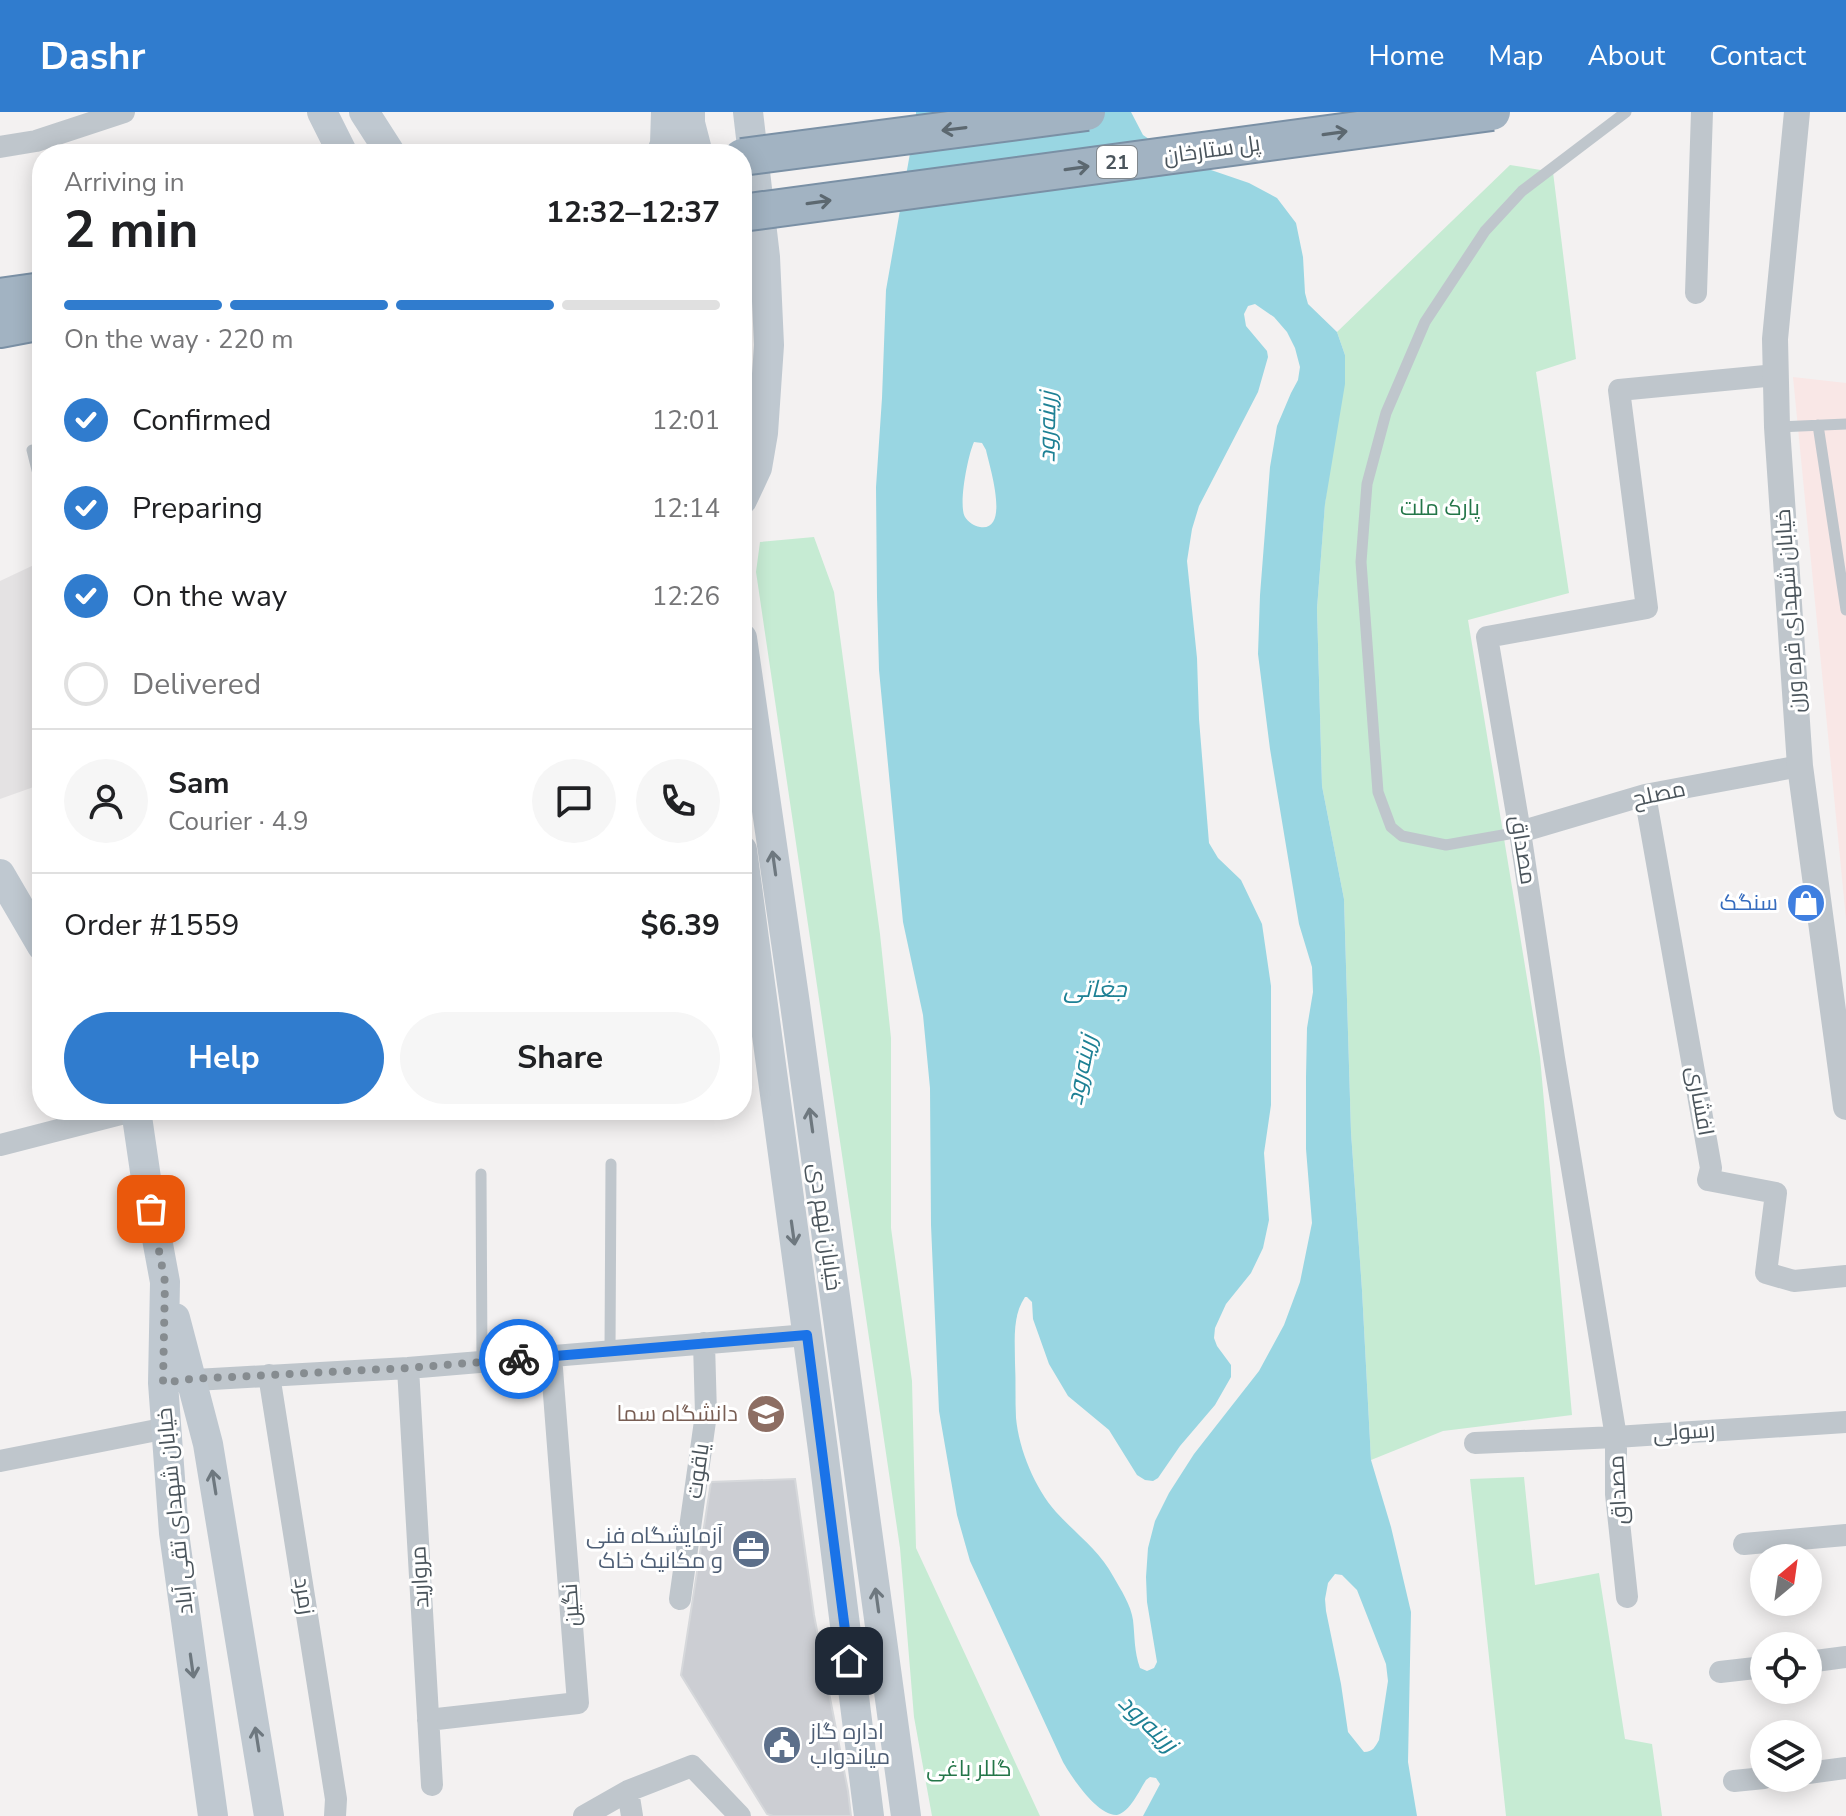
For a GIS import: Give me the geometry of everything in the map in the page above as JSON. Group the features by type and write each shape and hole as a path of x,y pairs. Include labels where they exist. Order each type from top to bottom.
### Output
{"highway":[{"path":"752,156 1087,112"},
{"name":"پل ستارخان","path":"752,212 1492,112"},
{"path":"0,297 32,292"},
{"path":"0,329 32,323"}],"main road":[{"path":"322,112 338,144"},
{"path":"364,112 385,144"},
{"path":"665,144 666,112"},
{"path":"690,112 695,144"},
{"path":"748,112 752,144"},
{"path":"752,146 765,257 769,345 763,433 752,479"},
{"name":"خیابان نهم دی","path":"752,709 906,1816"},
{"path":"0,874 32,910"},
{"name":"خیابان نهم دی","path":"753,1009 807,1335 869,1816"},
{"name":"خیابان شهدای تقی آباد","path":"137,1120 165,1282 177,1381 167,1428 174,1533 213,1816"},
{"path":"807,1335 840,1331"},
{"path":"177,1381 208,1444 269,1816"}],"street":[{"path":"0,147 36,141 124,112"},
{"path":"1696,293 1702,112"},
{"name":"خیابان شهدای قره ورن","path":"1797,112 1775,339 1777,427 1800,766 1839,1000 1846,1107"},
{"name":"مصداق","path":"1627,1597 1616,1494 1616,1437 1487,637 1647,608 1619,390 1776,375"},
{"name":"مصلح","path":"1520,832 1645,795 1800,766"},
{"name":"افشاری","path":"1645,795 1711,1168 1708,1180 1776,1193 1766,1273 1794,1281 1846,1276"},
{"path":"0,1145 97,1120"},
{"path":"177,1381 408,1368 807,1335"},
{"name":"یاقوت","path":"680,1599 706,1414 704,1343"},
{"name":"نگین","path":"428,1720 578,1703 551,1356"},
{"name":"مروارید","path":"408,1368 432,1785"},
{"name":"زمرد","path":"269,1375 336,1799 335,1816"},
{"name":"رسولی","path":"1475,1443 1846,1422"},
{"path":"0,1461 167,1428"},
{"path":"1744,1544 1846,1535"},
{"path":"1822,1660 1846,1657"},
{"path":"1720,1672 1750,1669"},
{"path":"584,1816 628,1791 692,1766 740,1816"},
{"path":"1822,1771 1846,1768"},
{"path":"1734,1781 1750,1779"},
{"path":"628,1791 632,1816"}],"lane":[{"path":"1520,832 1446,845 1402,836 1391,827 1378,792 1361,562 1367,484 1386,413 1425,322 1478,241 1522,191 1626,112"},
{"path":"1777,427 1846,424"},
{"path":"1818,425 1846,610"},
{"path":"610,1351 611,1164"},
{"path":"481,1174 482,1362"}],"shaded area":[{"path":"1793,377 1846,383 1846,919"},
{"path":"32,566 32,788 0,799 0,581"}],"green space":[{"name":"پارک ملت","path":"1510,165 1553,172 1576,359 1536,372 1569,593 1468,620 1540,1057 1572,1415 1443,1431 1371,1460 1351,1132 1344,899 1322,786 1317,609 1325,503 1345,355 1337,332"},
{"name":"گللر باغی","path":"814,537 834,592 891,1038 891,1228 912,1381 916,1548 1040,1816 932,1816 914,1717 900,1548 756,572 760,542"},
{"path":"1524,1477 1535,1585 1599,1573 1625,1739 1652,1744 1662,1816 1506,1816 1470,1479"}],"water":[{"name":"جغاتی","path":"916,112 1131,112 1143,135 1165,150 1249,183 1277,198 1296,223 1308,304 1337,332 1345,355 1345,384 1325,504 1317,609 1322,786 1344,899 1351,1132 1371,1460 1411,1612 1408,1762 1417,1816 1143,1816 1160,1784 1156,1778 1150,1777 1130,1806 1117,1815 1109,1814 1093,1802 1063,1762 970,1561 957,1515 939,1411 931,1225 930,1088 923,1015 903,922 879,670 876,487 886,290","holes":["1255,304 1274,317 1287,332 1300,367 1298,380 1277,426 1270,467 1258,654 1299,924 1312,967 1306,1077 1306,1149 1312,1223 1300,1282 1284,1325 1259,1371 1194,1454 1155,1521 1148,1548 1146,1577 1157,1662 1154,1668 1147,1671 1140,1668 1128,1603 1108,1567 1048,1502 1029,1468 1016,1418 1015,1329 1018,1312 1027,1297 1032,1302 1033,1319 1049,1364 1068,1396 1109,1430 1137,1475 1153,1481 1215,1405 1231,1377 1231,1365 1214,1338 1215,1328 1226,1304 1251,1273 1263,1248 1269,1220 1264,1153 1271,1105 1271,986 1262,924 1241,880 1218,858 1209,843 1197,658 1187,561 1199,506 1258,392 1268,357 1267,351 1246,326 1244,314 1248,306","974,442 982,443 986,450 994,482 996,509 989,526 973,525 963,511 965,480","1335,1574 1342,1575 1357,1590 1386,1664 1388,1681 1379,1740 1367,1752 1348,1732 1326,1611 1328,1583"]}],"building":[{"name":"اداره گاز میاندواب","path":"795,1479 814,1615 851,1816 767,1814 681,1675 711,1482"}],"way so far":[{"path":"151,1209 165,1282 163,1383 519,1359"}],"place":[{"name":"سنگک","path":"1806,903"},
{"name":"دانشگاه سما","path":"766,1414"},
{"name":"آزمایشگاه فنی و مکانیک خاک","path":"751,1549"},
{"name":"اداره گاز میاندواب","path":"782,1745"}],"route":[{"path":"519,1359 807,1335 849,1661"}],"water label":[{"name":"زرینه‌رود","path":"1047,427"},
{"name":"زرینه‌رود","path":"1081,1070"},
{"name":"زرینه‌رود","path":"1148,1723"}]}
